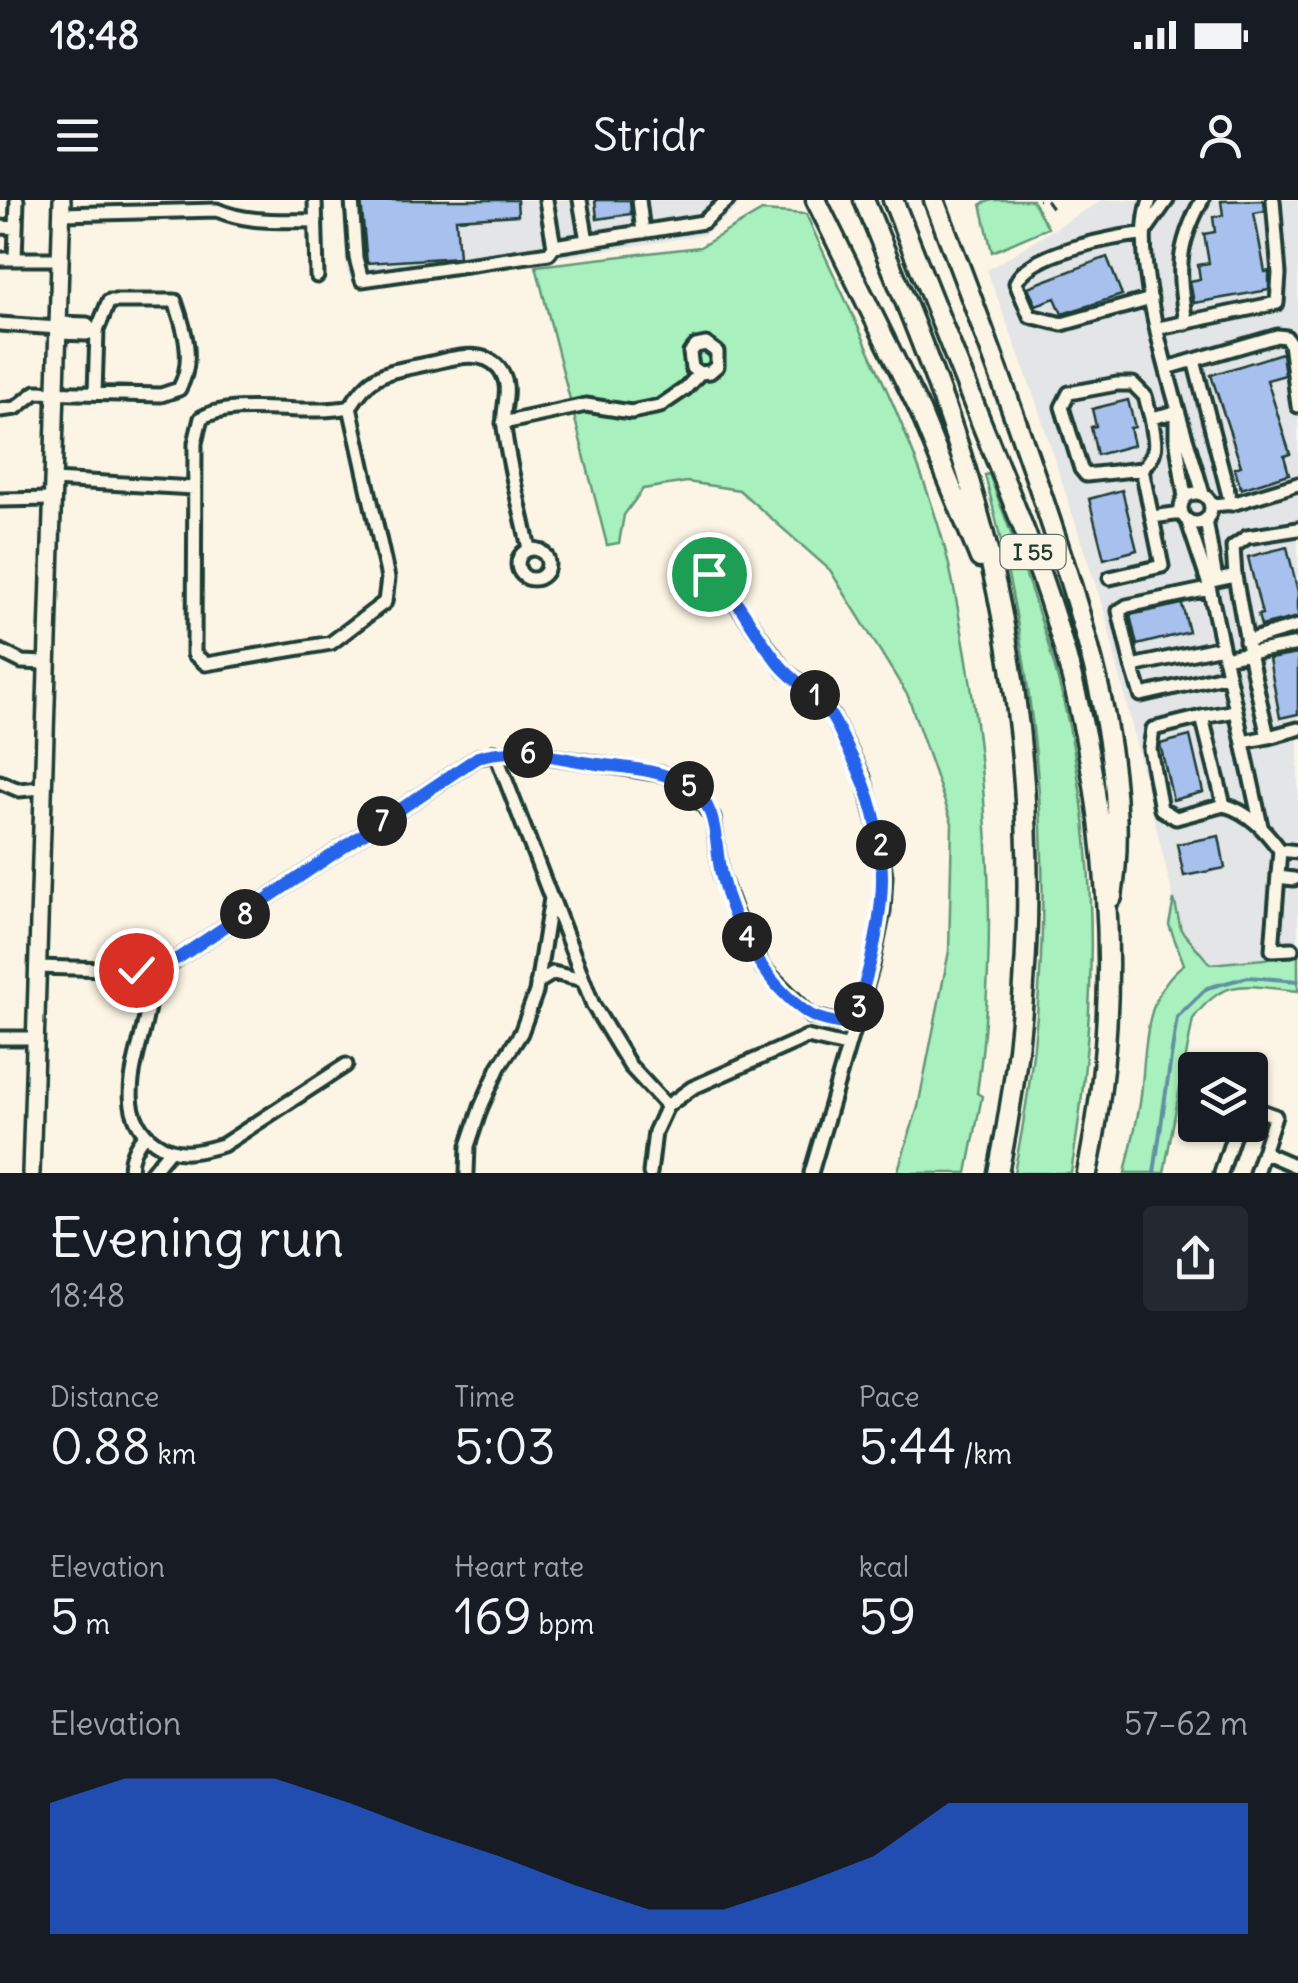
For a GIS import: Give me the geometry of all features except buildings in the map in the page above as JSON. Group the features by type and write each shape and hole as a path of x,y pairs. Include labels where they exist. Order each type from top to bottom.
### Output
{"highway":[{"path":"819,200 920,412 1001,607"},
{"name":"I 55","path":"864,200 971,484 1001,607 1020,739 1028,902 1021,1025 998,1173"},
{"name":"I 55","path":"893,200 1024,527 1056,619 1085,738 1108,922 1105,1043 1088,1173"},
{"path":"934,200 975,304 1060,550 1098,693 1118,827 1108,922"},
{"path":"945,200 975,304"}],"main road":[{"path":"31,1173 62,207"}],"street":[{"path":"15,259 17,200"},
{"path":"315,200 317,276"},
{"path":"352,200 356,258 362,280 549,253 554,246 546,200"},
{"path":"580,200 586,241"},
{"path":"639,200 643,232"},
{"path":"554,246 703,222 728,200"},
{"path":"1150,200 1142,219 1151,298 1176,412 1185,518 1211,583"},
{"path":"1144,234 1167,200"},
{"path":"1186,323 1180,285 1182,245 1202,200"},
{"path":"1158,328 1277,304 1280,274 1272,200"},
{"path":"62,207 171,207 218,210 235,218 280,223 316,221"},
{"path":"0,227 16,228"},
{"path":"1144,234 1119,236 1042,259 1024,270 1016,283 1030,316 1055,324 1151,298"},
{"path":"0,259 60,259"},
{"path":"0,410 16,408 36,392 161,395 179,389 187,376 186,336 174,301 109,301 94,330 94,393"},
{"path":"0,324 86,334 94,330"},
{"path":"1168,368 1277,336 1286,337 1298,406"},
{"path":"350,407 327,412 218,408 202,418 195,443 194,654 206,664 331,642 384,602 388,578 350,407 364,384 380,373 468,355 498,367 508,386 503,423 529,549"},
{"path":"1194,360 1231,504"},
{"path":"503,423 586,405 631,412 660,406 700,373"},
{"path":"1132,384 1145,396 1157,448 1142,468 1086,475 1062,407 1064,397 1132,384"},
{"path":"1151,418 1176,412"},
{"path":"1176,412 1208,500 1211,583 1261,826"},
{"path":"1110,578 1162,566 1142,468"},
{"path":"52,480 194,488"},
{"path":"1184,498 1193,493 1231,504 1298,484"},
{"path":"0,500 51,499"},
{"path":"1152,518 1185,518 1199,524 1206,520"},
{"path":"1268,738 1234,576 1233,547 1247,537 1298,529"},
{"path":"714,572 784,670 812,692 832,716 873,806 885,876 872,965 811,1173"},
{"path":"1228,675 1141,695 1120,608 1234,576"},
{"path":"1248,647 1298,626"},
{"path":"1132,666 1248,647 1298,644"},
{"path":"0,651 22,662 45,662"},
{"path":"1236,711 1153,729 1150,749 1161,810 1176,818 1224,805 1261,826 1280,850 1272,950 1292,949"},
{"path":"1202,716 1224,805"},
{"path":"1243,742 1298,729"},
{"path":"36,967 148,970 168,965 478,757 517,751 662,774 688,785 713,818 721,875 738,921 764,968 811,1016 852,1026"},
{"path":"495,752 592,1006 630,1066 668,1106"},
{"path":"0,782 19,790 41,788"},
{"path":"1280,850 1298,852"},
{"path":"1278,877 1294,879"},
{"path":"467,1173 468,1146 480,1107 499,1066 521,1033 538,984 552,898"},
{"path":"148,970 152,990 130,1089 146,1135 170,1150 200,1152 223,1146 346,1066"},
{"path":"538,984 553,972 583,980"},
{"path":"800,1040 809,1022 804,1010"},
{"path":"0,1038 34,1038"},
{"path":"650,1173 655,1132 668,1106 692,1088 807,1038 846,1046"},
{"path":"1268,1113 1275,1116 1268,1137"},
{"path":"131,1173 129,1165 134,1152 146,1135"},
{"path":"1221,1173 1231,1142"},
{"path":"1256,1173 1266,1142"},
{"path":"151,1173 170,1150"},
{"path":"1263,1152 1298,1167"}],"path":[{"path":"1046,200 1051,208 1054,206"}],"shaded area":[{"path":"342,200 742,200 704,235 371,287 354,285 347,271"},
{"path":"1102,200 1298,200 1298,956 1211,964 1181,930 1105,614 1034,396 987,270"}],"green space":[{"path":"992,200 1032,200 1048,228 992,252 981,204"},
{"path":"762,211 806,214 909,443 950,570 981,764 988,874 988,983 977,1093 982,1096 967,1173 897,1173 918,1107 949,951 952,823 908,696 830,570 739,490 687,482 643,489 624,515 619,543 607,545 536,266 700,247"},
{"path":"989,474 1048,643 1070,730 1080,793 1087,856 1090,983 1087,1047 1071,1173 1014,1173 1039,996 1041,822 1022,650 985,475"},
{"path":"1174,899 1181,930 1210,964 1298,956 1298,991 1240,987 1216,995 1205,1005 1193,1019 1187,1052 1178,1052 1178,1099 1164,1173 1125,1173 1153,1010 1170,977 1184,964 1169,925"}],"waterway":[{"path":"1154,1173 1177,1017 1207,988 1248,977 1298,981"}],"route":[{"path":"136,970 168,965 478,757 517,751 662,774 688,785 713,818 721,875 738,921 764,968 811,1016 852,1026 872,965 883,910 885,876 873,806 832,716 812,692 784,670 724,583 714,572 709,574"}]}
